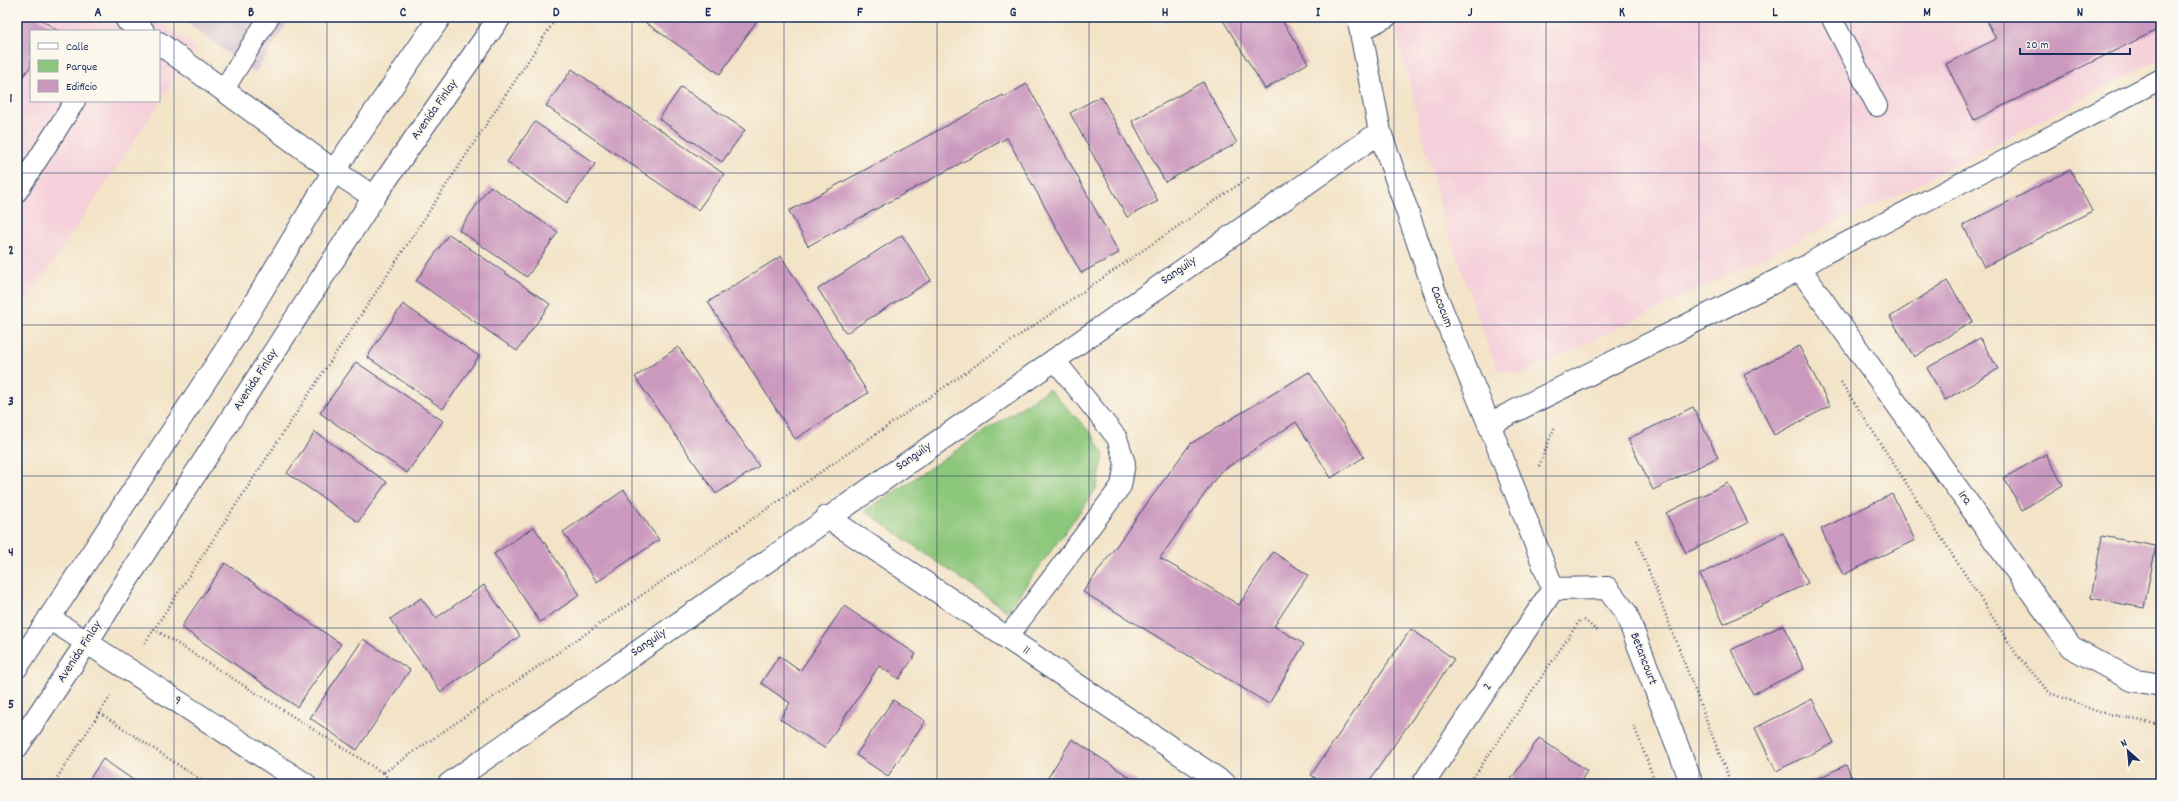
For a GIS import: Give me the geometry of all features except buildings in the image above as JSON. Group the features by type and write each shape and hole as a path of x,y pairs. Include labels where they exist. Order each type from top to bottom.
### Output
{"street":[{"path":"17,667 231,342 334,171 440,17"},
{"name":"Avenida Finlay","path":"17,747 87,642 374,197 500,17"},
{"name":"Cacocum","path":"1360,23 1380,132 1437,298 1489,424 1553,589"},
{"path":"160,44 224,89 334,171 374,197"},
{"name":"Sanguily","path":"449,784 827,517 1380,132"},
{"path":"1489,424 1800,269"},
{"name":"1ra","path":"1800,269 2071,647 2132,680 2161,685"},
{"name":"11","path":"827,517 1225,784"},
{"name":"Betancourt","path":"1553,589 1607,588 1626,613 1692,784"},
{"name":"2","path":"1423,784 1553,589"},
{"name":"9","path":"49,618 305,784"}],"lane":[{"path":"224,89 269,17"},
{"path":"1360,23 1387,17"},
{"path":"1832,17 1877,106"},
{"path":"1800,269 1826,253 2161,79"},
{"path":"17,192 74,102"},
{"path":"1007,638 1121,486 1126,463 1117,438 1054,359"}],"path":[{"path":"53,784 557,17"},
{"path":"383,773 1251,176"},
{"path":"1837,377 2017,655 2050,693 2099,712 2161,725"},
{"path":"1522,509 1557,421"},
{"path":"1637,540 1731,784"},
{"path":"1468,784 1582,617 1600,633"},
{"path":"154,629 383,773 394,784"},
{"path":"100,713 206,784"},
{"path":"1632,719 1656,784"}],"shaded area":[{"path":"17,17 153,17 196,48 160,102 160,30 30,30 30,102 160,102 17,316"},
{"path":"179,17 291,17 255,73"},
{"path":"1393,17 2161,17 2161,58 1897,195 1831,225 1521,375 1497,370 1444,221"}],"green space":[{"path":"1049,389 1092,434 1104,455 1097,488 1007,611 865,511"}]}
